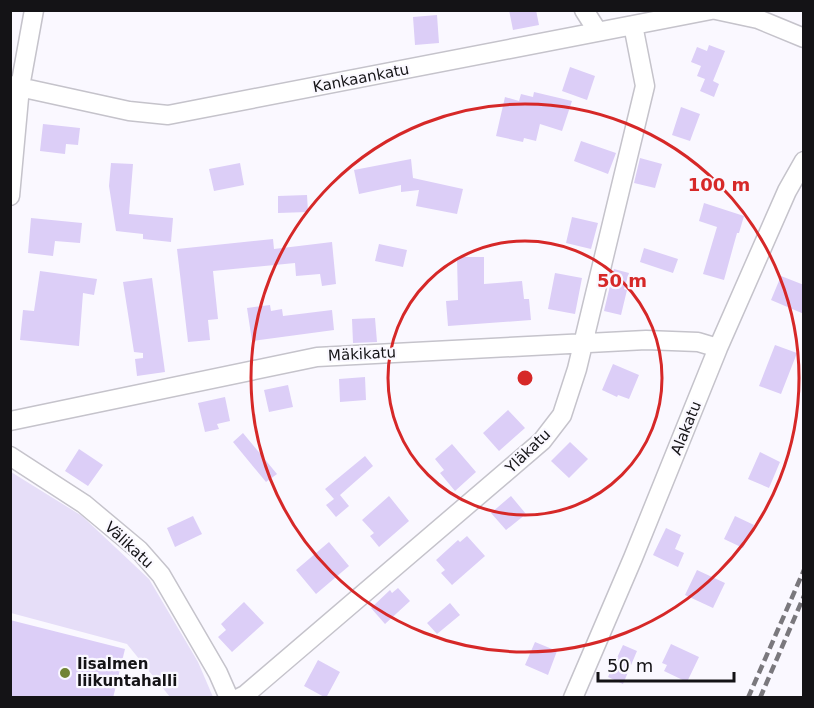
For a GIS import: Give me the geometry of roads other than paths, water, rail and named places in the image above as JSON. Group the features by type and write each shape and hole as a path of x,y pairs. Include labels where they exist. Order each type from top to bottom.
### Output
{"street":[{"path":"10,196 15,86 34,10"},
{"path":"584,10 598,32"},
{"name":"Kankaankatu","path":"15,86 129,111 168,115 711,10"},
{"path":"716,10 758,20 804,38"},
{"name":"Yläkatu","path":"239,698 543,441 562,415 577,369 645,86 633,25"},
{"name":"Alakatu","path":"573,698 633,558 718,348 786,191 804,161"},
{"name":"Mäkikatu","path":"10,421 317,357 646,340 698,342 718,348"},
{"name":"Välikatu","path":"10,456 84,504 139,550 161,576 218,673 229,698"}],"railway":[{"path":"748,698 804,570"},
{"path":"760,698 804,596"}],"place":[{"name":"Iisalmen liikuntahalli","path":"65,673"}]}
